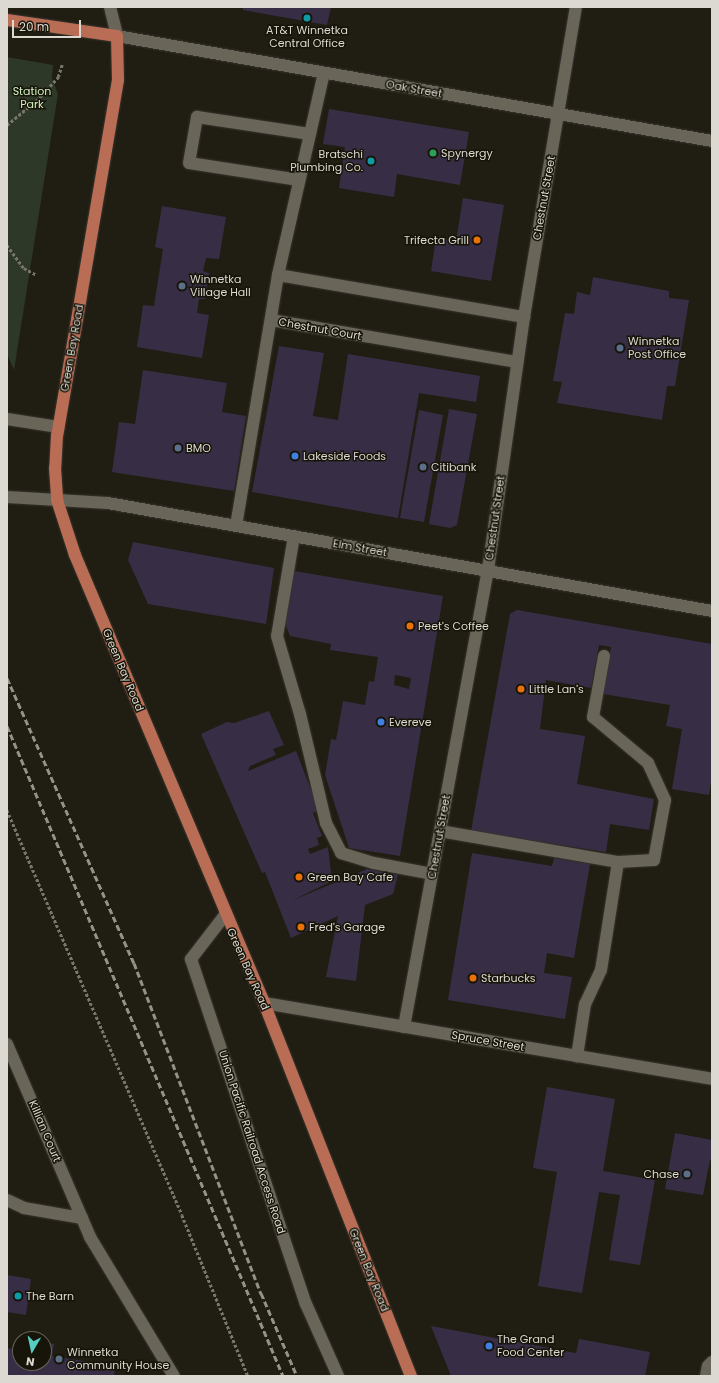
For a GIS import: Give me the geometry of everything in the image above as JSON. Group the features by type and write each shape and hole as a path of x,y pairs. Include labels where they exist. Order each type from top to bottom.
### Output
{"main road":[{"path":"7,20 117,36"},
{"name":"Green Bay Road","path":"117,36 118,80 58,427 55,468 57,500 75,556 225,915 264,1003 411,1376"}],"street":[{"path":"110,7 117,36"},
{"name":"Chestnut Street","path":"404,1027 488,570 524,317 576,7"},
{"name":"Oak Street","path":"117,36 712,141"},
{"name":"Chestnut Court","path":"324,73 278,275 271,320 517,362"},
{"path":"299,180 189,163 197,117 310,134"},
{"path":"278,275 524,317"},
{"path":"236,526 271,320"},
{"path":"7,419 58,427"},
{"name":"Elm Street","path":"7,497 108,504 488,570 712,611"},
{"path":"294,536 278,636 326,823 341,853 374,863 432,874"},
{"path":"440,831 618,862 654,860 665,800 648,763 593,717 604,656"},
{"path":"577,1056 585,1004 601,970 618,862"},
{"name":"Union Pacific Railroad Access Road","path":"225,915 191,959 306,1304 338,1376"},
{"name":"Spruce Street","path":"264,1003 712,1079"},
{"name":"Killian Court","path":"7,1044 90,1237 174,1376"},
{"path":"7,1200 24,1208 82,1218"},
{"path":"706,1376 708,1366 712,1362"}],"path":[{"path":"7,124 36,101 58,77 62,65"},
{"path":"7,245 24,268 35,274"},
{"path":"7,810 182,1215 248,1376"}],"green space":[{"name":"Station Park","path":"7,57 53,65 52,78 58,94 14,370 7,354"}],"building":[{"name":"AT&T Winnetka Central Office","path":"243,7 331,7 327,25 243,10"},
{"path":"329,109 469,132 460,185 397,174 394,197 339,188 345,147 323,144"},
{"name":"Trifecta Grill","path":"463,198 504,205 491,281 431,271 436,238 456,241"},
{"name":"Winnetka Village Hall","path":"162,206 226,217 219,259 206,258 203,271 209,273 205,299 199,299 197,313 209,315 202,358 137,347 143,305 154,306 163,249 155,247"},
{"name":"Winnetka Post Office","path":"593,277 669,291 669,298 689,300 675,386 667,386 662,420 557,403 562,382 553,381 565,313 574,314 577,292 590,295"},
{"path":"279,346 324,353 313,416 338,420 348,354 480,376 476,402 419,393 398,518 252,492"},
{"name":"BMO","path":"143,370 227,383 222,412 246,416 234,491 112,472 119,422 135,424"},
{"path":"449,409 477,414 457,525 450,528 429,524"},
{"name":"Citibank","path":"419,410 443,415 435,460 437,463 436,472 433,471 424,522 400,518"},
{"path":"133,542 274,568 266,624 148,604 128,560"},
{"path":"294,571 443,596 400,856 349,848 325,775 331,739 336,740 343,701 365,705 369,681 374,682 378,657 330,650 331,644 290,636 284,621","holes":["395,675 411,678 409,689 394,685"]},
{"path":"517,610 712,644 712,776 709,795 672,789 682,729 666,726 670,705 603,694 611,647 599,645 591,688 546,680 540,729 585,736 577,784 654,799 649,830 610,824 606,852 471,831 510,614"},
{"path":"269,711 284,745 273,749 276,755 250,766 248,771 296,751 319,810 313,813 322,836 317,838 319,845 308,849 310,854 328,847 332,881 291,901 367,869 398,875 393,894 365,905 356,981 326,977 338,916 291,938 265,872 262,873 201,734 227,722 234,723"},
{"path":"472,853 552,866 554,858 590,864 574,958 547,953 544,973 572,977 565,1019 448,1000"},
{"path":"547,1087 615,1099 603,1171 655,1180 640,1265 609,1260 620,1195 599,1192 582,1293 538,1286 557,1172 533,1168"},
{"name":"Chase","path":"675,1133 712,1140 712,1160 710,1160 703,1195 665,1189"},
{"name":"The Barn","path":"7,1275 31,1279 26,1315 7,1312"},
{"name":"The Grand Food Center","path":"431,1326 576,1353 579,1339 650,1352 645,1376 451,1376"},
{"name":"Winnetka Community House","path":"52,1344 54,1344 52,1356"},
{"name":"Winnetka Community House","path":"7,1348 12,1349 12,1371 52,1371 52,1356 115,1366 114,1376 7,1376"}],"railway":[{"path":"7,678 134,963 261,1293 297,1376"},
{"path":"7,726 283,1376"}],"place":[{"name":"AT&T Winnetka Central Office","path":"307,18"},
{"name":"Spynergy","path":"433,153"},
{"name":"Bratschi Plumbing Co.","path":"371,161"},
{"name":"Trifecta Grill","path":"477,240"},
{"name":"Winnetka Village Hall","path":"182,286"},
{"name":"Winnetka Post Office","path":"620,348"},
{"name":"BMO","path":"178,448"},
{"name":"Lakeside Foods","path":"295,456"},
{"name":"Citibank","path":"423,467"},
{"name":"Peet's Coffee","path":"410,626"},
{"name":"Little Lan's","path":"521,689"},
{"name":"Evereve","path":"381,722"},
{"name":"Green Bay Cafe","path":"299,877"},
{"name":"Fred's Garage","path":"301,927"},
{"name":"Starbucks","path":"473,978"},
{"name":"Chase","path":"687,1174"},
{"name":"The Barn","path":"18,1296"},
{"name":"The Grand Food Center","path":"489,1346"},
{"name":"Winnetka Community House","path":"59,1359"}]}
